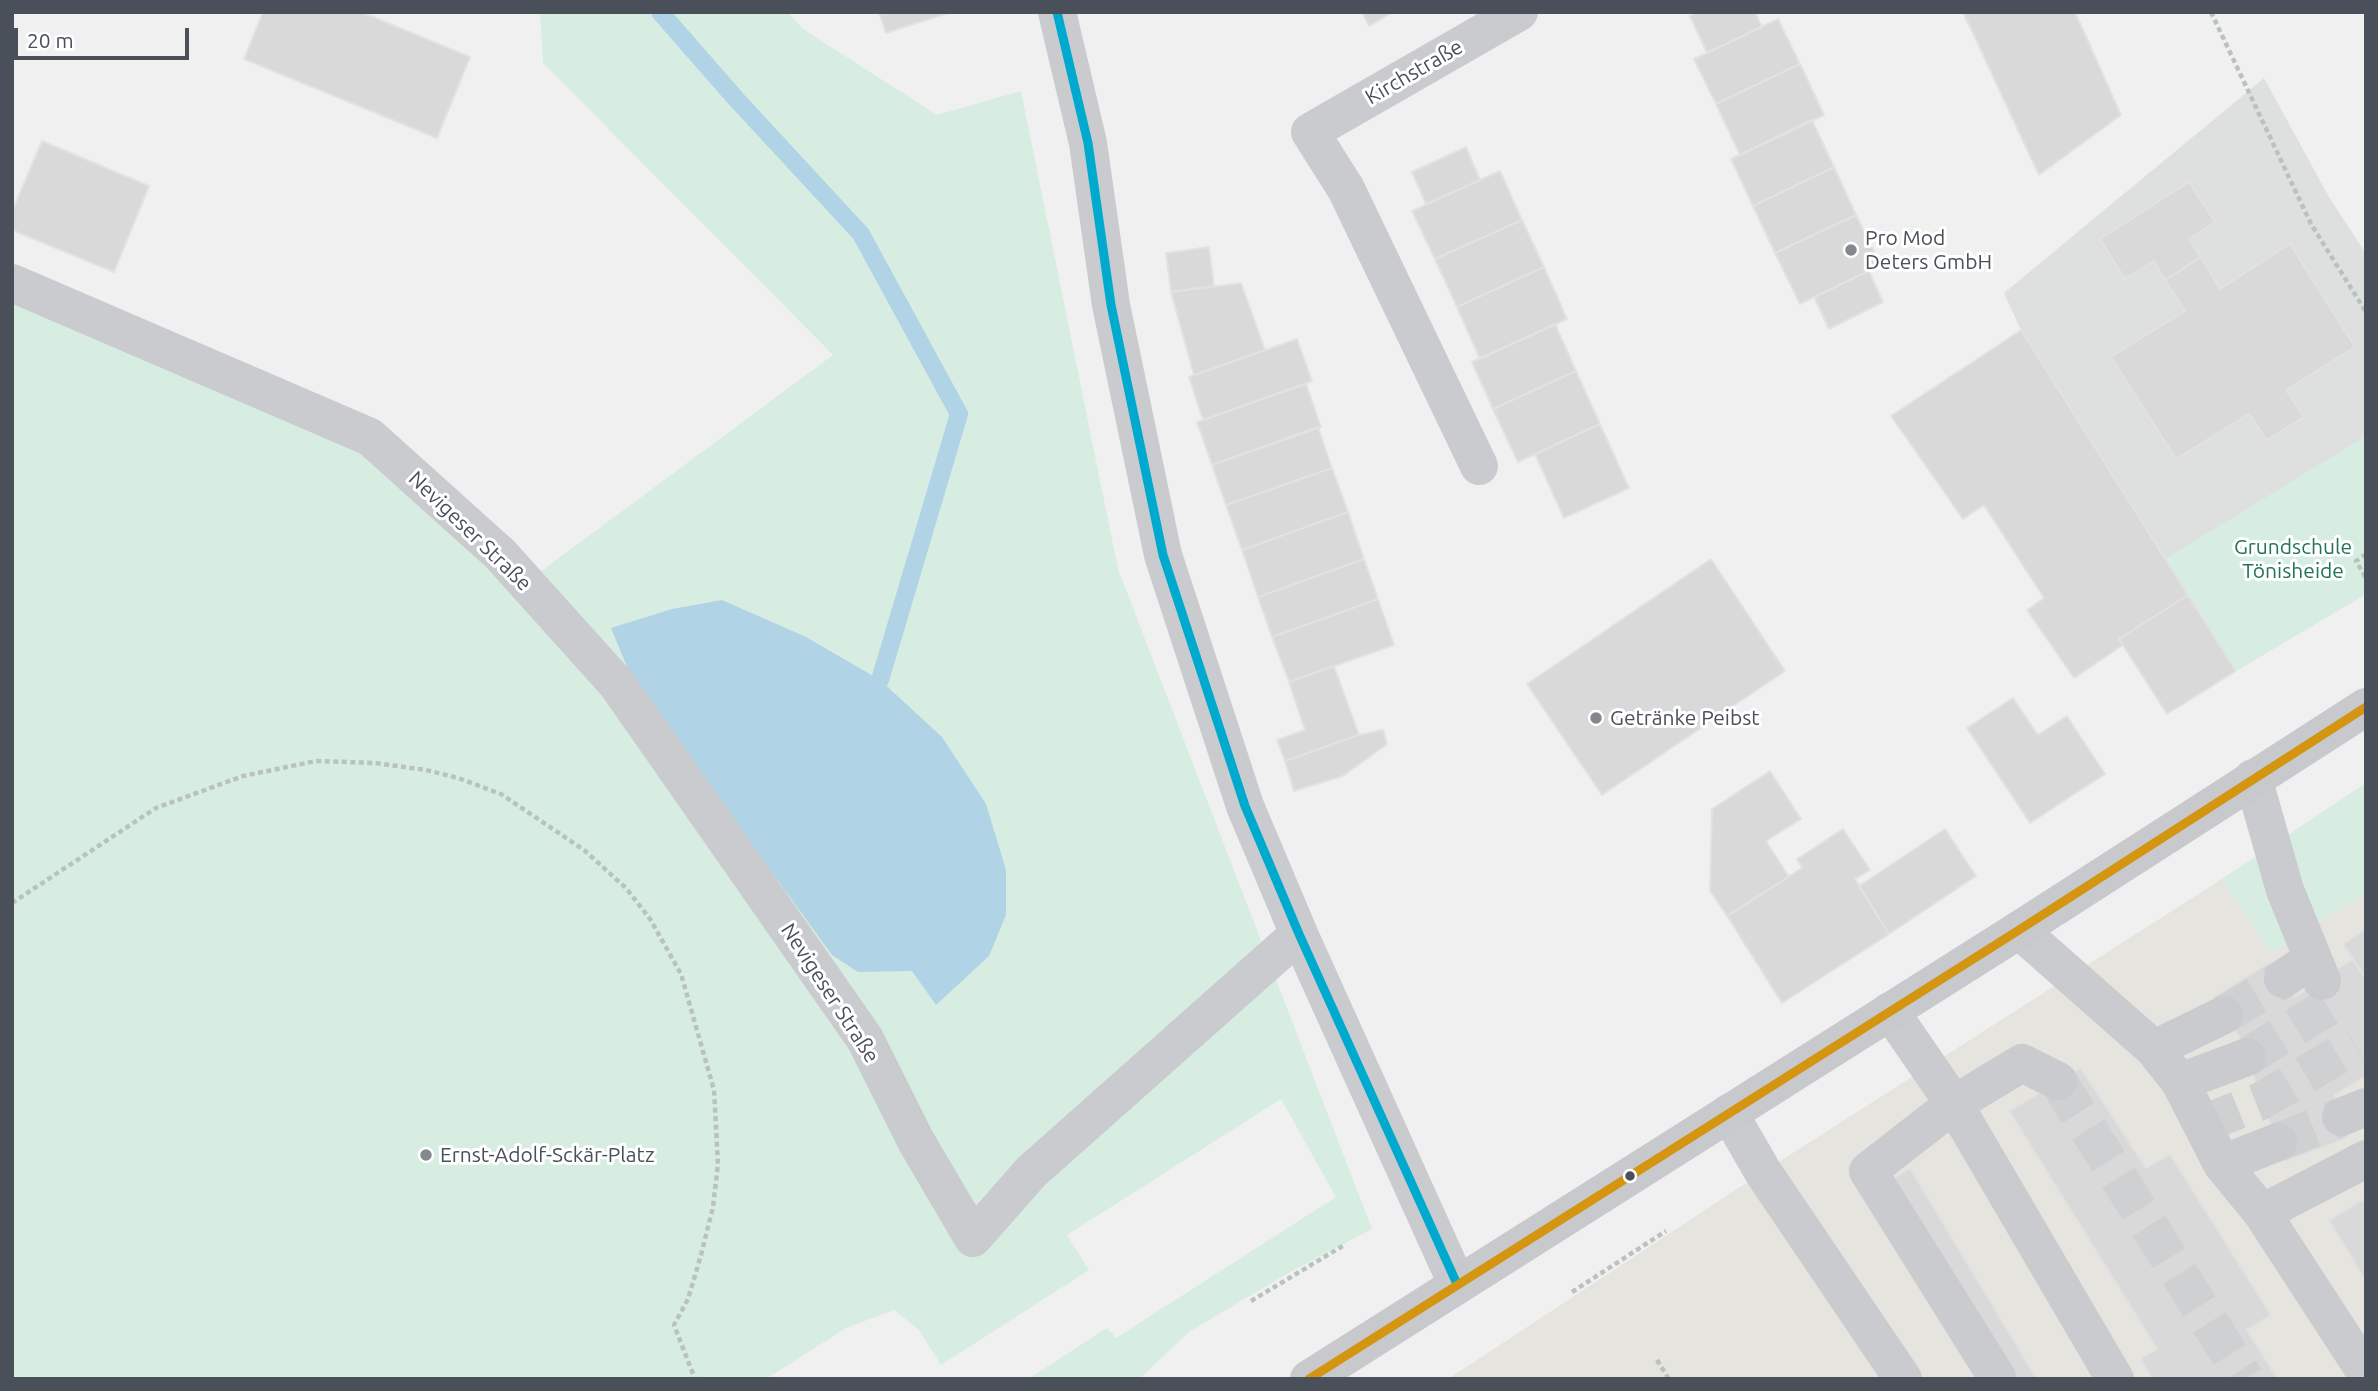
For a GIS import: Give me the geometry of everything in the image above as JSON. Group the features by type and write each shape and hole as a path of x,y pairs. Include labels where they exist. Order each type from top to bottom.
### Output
{"main road":[{"path":"1309,1379 2366,707"}],"street":[{"path":"1057,12 1088,143 1111,305 1163,555 1245,806 1299,934 1457,1284"},
{"name":"Kirchstraße","path":"1479,466 1346,189 1310,132 1518,12"},
{"name":"Nevigeser Straße","path":"12,283 370,437 500,554 617,684 865,1039 916,1140 973,1238 1031,1172 1299,934"},
{"path":"2253,778 2306,973"},
{"path":"2019,930 2154,1049 2180,1082 2222,1164 2262,1213 2366,1373"},
{"path":"1890,1011 1954,1104 2115,1379"},
{"path":"2154,1049 2224,1014"},
{"path":"2180,1082 2247,1057"},
{"path":"1998,1379 1868,1171 1954,1104 2022,1063 2058,1081"},
{"path":"1729,1112 1763,1171 1903,1379"},
{"path":"2222,1164 2278,1142"},
{"path":"2262,1213 2366,1159"}],"path":[{"path":"2211,12 2311,225 2366,312"},
{"path":"2366,554 2356,561 2366,578"},
{"path":"12,902 156,808 243,776 316,761 375,763 426,770 458,778 501,794 584,850 626,888 650,919 681,974 715,1090 718,1164 713,1207 688,1299 674,1325 695,1379"},
{"path":"1573,1292 1666,1231"},
{"path":"1251,1301 1346,1244"},
{"path":"1657,1360 1669,1379"}],"shaded area":[{"path":"2264,78 2329,197 2366,254 2366,594 2236,671 2021,330 2004,293"},
{"path":"2222,879 2272,953 2366,892 2366,1379 1448,1379 1763,1172"}],"green space":[{"path":"540,12 788,12 803,29 937,115 1021,91 1118,569 1372,1229 1290,1272 1189,1332 1139,1379 1028,1379 1107,1328 1116,1338 1336,1197 1281,1099 1067,1235 1089,1270 941,1365 919,1330 894,1310 846,1328 766,1379 12,1379 12,301 365,454 513,592 833,355 543,63"},
{"name":"Grundschule Tönisheide","path":"2366,436 2366,594 2236,671 2165,559"},
{"path":"2366,783 2366,892 2272,953 2222,879"}],"water":[{"path":"722,600 806,637 880,680 942,737 986,804 1006,870 1006,915 989,956 936,1005 912,971 858,972 832,955 633,681 611,628 672,609"}],"building":[{"path":"263,12 361,12 470,57 437,138 244,59"},
{"path":"879,12 951,12 886,33"},
{"path":"1362,12 1393,12 1369,26"},
{"path":"1698,12 1755,12 1762,27 1707,53 1690,16"},
{"path":"1963,12 2075,12 2121,115 2039,175"},
{"path":"1778,19 1800,64 1716,104 1694,59"},
{"path":"1800,64 1824,115 1740,155 1716,104"},
{"path":"1812,120 1834,167 1753,206 1731,159"},
{"path":"42,141 149,186 114,272 12,230 12,212"},
{"path":"1466,147 1480,180 1426,204 1412,172"},
{"path":"1834,167 1856,215 1775,253 1753,206"},
{"path":"1500,171 1522,220 1435,259 1412,211"},
{"path":"2189,182 2215,222 2189,239 2201,257 2165,280 2154,261 2125,279 2100,239"},
{"path":"1856,215 1881,265 1800,304 1775,253"},
{"path":"1522,220 1544,267 1457,307 1435,259"},
{"path":"2290,244 2355,347 2286,390 2304,417 2267,440 2249,414 2176,459 2111,357 2185,311 2165,280 2201,257 2220,289"},
{"path":"1209,247 1214,286 1171,292 1166,253"},
{"path":"1544,267 1567,319 1480,359 1457,307"},
{"path":"1869,271 1883,302 1829,329 1814,297"},
{"path":"1241,283 1265,350 1194,375 1171,292"},
{"path":"1555,324 1576,371 1493,409 1472,362"},
{"path":"2021,330 2188,595 2119,639 2123,645 2074,678 2027,610 2044,598 1984,505 1963,519 1891,416"},
{"path":"1297,339 1312,381 1203,420 1189,377"},
{"path":"1576,371 1600,424 1518,462 1493,409"},
{"path":"1306,384 1321,427 1212,465 1197,422"},
{"path":"1600,424 1629,488 1564,518 1535,454"},
{"path":"1318,427 1332,468 1226,505 1212,465"},
{"path":"1332,468 1348,512 1242,550 1226,505"},
{"path":"1348,512 1364,559 1258,597 1242,550"},
{"path":"1364,559 1378,599 1272,637 1258,597"},
{"path":"1711,559 1785,671 1602,795 1527,684"},
{"path":"2188,595 2236,671 2167,714 2119,639"},
{"path":"1378,599 1394,645 1289,682 1272,637"},
{"path":"1334,666 1359,735 1285,761 1277,740 1305,730 1289,682"},
{"path":"2013,698 2038,735 2067,716 2105,774 2030,823 1967,728"},
{"path":"1383,730 1387,744 1343,776 1294,791 1285,761 1359,735"},
{"path":"1770,771 1801,819 1766,841 1789,877 1727,916 1710,891 1712,809"},
{"path":"1843,829 1870,870 1855,879 1889,934 1782,1003 1727,916 1802,868 1797,859"},
{"path":"1945,829 1976,876 1889,934 1859,886"},
{"path":"2366,929 2366,979 2343,944"},
{"path":"2353,959 2366,979 2366,1076 2335,1095 2348,1138 2285,1162 2261,1101 2243,1043 2213,997 2272,961 2294,997"},
{"path":"2081,1068 2146,1168 2170,1154 2271,1315 2247,1330 2278,1379 2152,1379 2140,1358 2157,1349 2009,1111"},
{"path":"1910,1168 2037,1379 1995,1379 1879,1187"},
{"path":"2366,1198 2366,1282 2329,1220"}],"waterway":[{"path":"660,12 861,234 959,414 880,680"}],"tunnel":[{"path":"2224,1015 2283,979"},
{"path":"2247,1057 2334,1003"},
{"path":"2203,1124 2261,1101 2355,1045"},
{"path":"2058,1081 2245,1379"},
{"path":"2278,1142 2341,1117"}],"transit line":[{"name":"20","path":"1057,12 1088,143 1111,305 1163,555 1245,806 1299,934 1457,1284"},
{"path":"1309,1379 2366,707"}],"place":[{"name":"Pro Mod Deters GmbH","path":"1851,250"},
{"name":"Getränke Peibst","path":"1596,718"},
{"name":"Ernst-Adolf-Sckär-Platz","path":"426,1155"}]}
